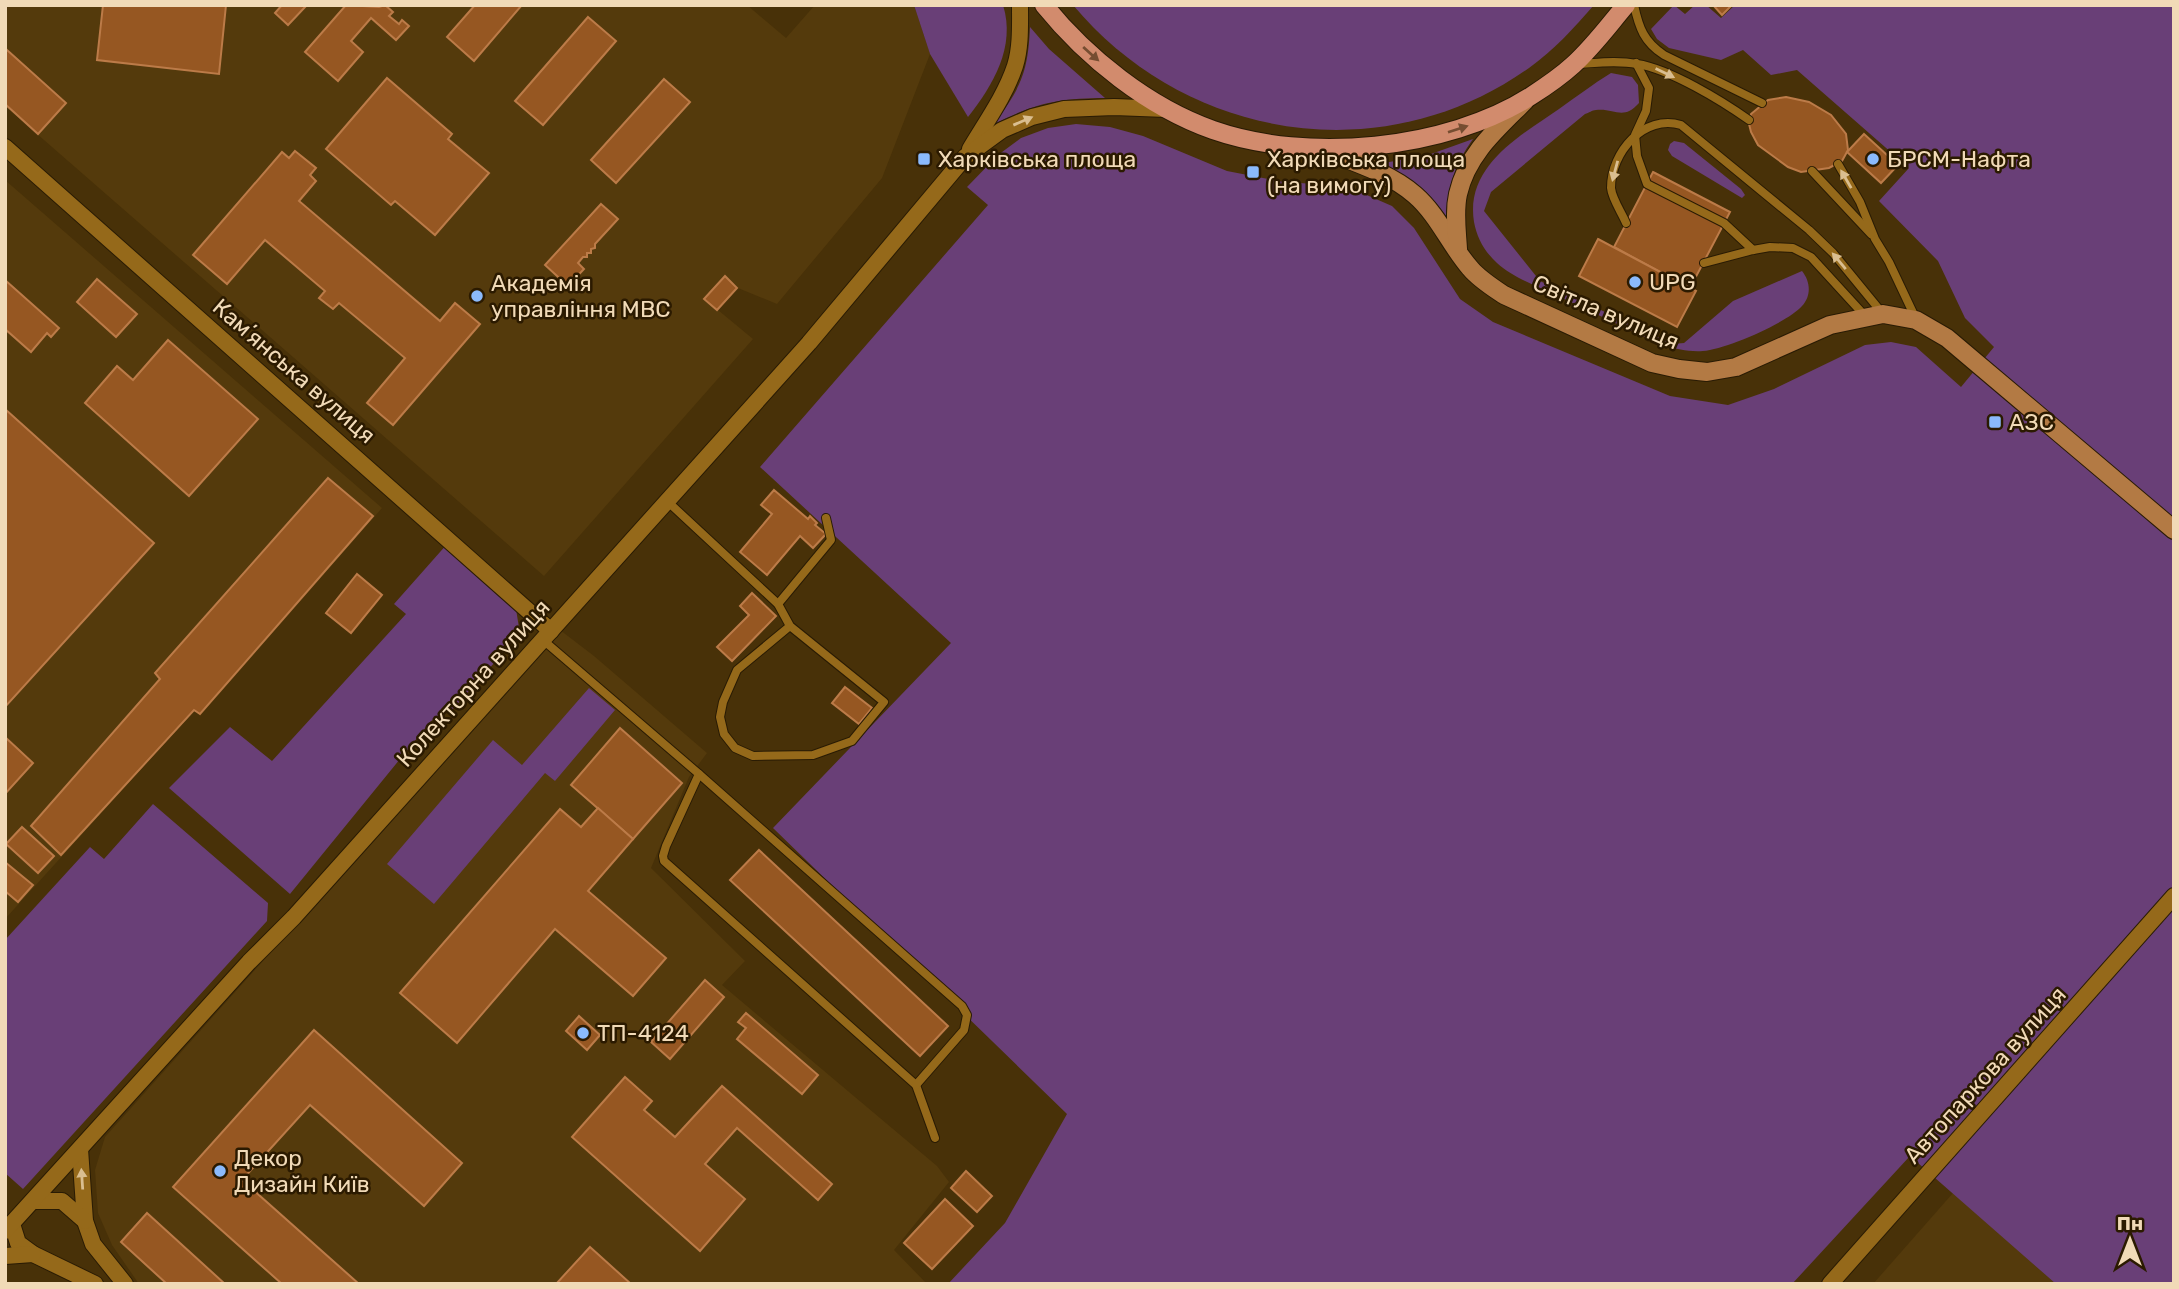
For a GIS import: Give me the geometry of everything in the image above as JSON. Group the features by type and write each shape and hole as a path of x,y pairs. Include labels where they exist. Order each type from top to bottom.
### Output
{"main road":[{"path":"1044,5 1064,29 1106,67 1166,110 1213,130 1269,144 1318,148 1377,146 1426,139 1476,123 1530,97"},
{"path":"1458,249 1458,195 1470,162 1487,139 1530,97 1574,64 1626,5"},
{"name":"Світла вулиця","path":"1318,148 1388,177 1415,194 1435,217 1470,268 1504,295 1652,363 1707,372 1735,367 1830,325 1874,315 1916,320 1947,338 2174,530"}],"street":[{"name":"Колекторна вулиця","path":"8,1227 249,962 303,907 809,343 965,157 1002,96 1016,64 1020,37 1020,5"},
{"name":"Колекторна вулиця","path":"965,157 1002,130 1032,117 1065,109 1114,107 1166,110"},
{"name":"Камʼянська вулиця","path":"5,147 547,635"},
{"name":"Автопаркова вулиця","path":"1830,1284 2174,896"},
{"path":"80,1149 85,1221 93,1244 125,1284"},
{"path":"33,1200 62,1201 85,1221"},
{"path":"8,1227 18,1243 33,1254 95,1284"},
{"path":"5,1256 33,1254"}],"lane":[{"path":"1634,5 1642,33 1650,46 1762,103"},
{"path":"1574,64 1615,62 1652,67 1720,100 1749,120"},
{"path":"1626,223 1611,190 1622,149 1635,135 1646,111 1649,88 1636,63"},
{"path":"1635,135 1657,123 1670,121 1681,125 1809,230 1833,253 1874,315"},
{"path":"1635,135 1637,156 1647,184 1724,223 1753,250"},
{"path":"1838,164 1860,202 1875,239 1889,262 1916,320"},
{"path":"1812,171 1875,239"},
{"path":"1703,262 1770,247 1793,248 1811,257 1874,315"},
{"path":"667,501 778,604 790,626 884,702 852,741 813,755 753,756 735,748 724,734 720,717 723,702 737,670 790,626"},
{"path":"778,604 831,540 826,518"},
{"path":"547,635 699,774 962,1006 967,1015 964,1030 916,1085"},
{"path":"699,774 666,846 664,861 916,1085 935,1138"}],"shaded area":[{"name":"Академія управління МВС","path":"5,5 747,5 786,38 815,5 914,5 930,54 882,178 777,304 738,288 718,310 753,339 544,576 5,106"},
{"path":"914,5 1003,5 1007,36 1000,65 986,92 968,117 930,54"},
{"path":"1073,5 1594,5 1538,61 1472,101 1412,121 1351,130 1289,127 1229,112 1172,87 1119,51"},
{"path":"1674,5 1685,14 1695,5 1706,5 1721,18 1735,5 2174,5 2174,1284 2056,1284 1910,1156 1792,1284 948,1284 1005,1223 1067,1114 773,828 951,643 760,467 988,205 967,187 998,155 1021,138 1048,128 1076,124 1110,127 1143,136 1227,171 1284,182 1346,186 1392,206 1414,228 1460,299 1493,322 1670,396 1728,405 1774,389 1865,345 1891,342 1916,347 1961,387 1994,347 1965,318 1938,261 1879,201 1909,168 1797,70 1771,75 1743,50 1721,60 1669,48 1657,39 1651,29"},
{"path":"1030,27 1049,49 1105,98 1048,103 994,124 1011,100 1021,79"},
{"path":"1611,73 1632,77 1638,85 1639,103 1623,113 1596,110 1585,114 1491,192 1484,211 1540,281 1672,344 1684,343 1733,301 1802,271 1807,279 1809,293 1802,306 1794,313 1756,334 1726,346 1703,351 1678,349 1664,346 1518,277 1488,254 1475,228 1473,202 1487,169 1498,155 1528,130"},
{"path":"1473,139 1461,157 1454,176 1446,216 1417,184 1379,164 1431,154"},
{"path":"1674,141 1684,143 1745,195 1742,198 1672,156 1668,150"},
{"path":"5,180 382,508 200,716 195,710 5,919"},
{"path":"448,543 516,609 520,634 452,710 431,721 290,894 169,788 230,727 272,761 406,614 394,604"},
{"path":"560,630 707,753 689,777 651,868 745,961 722,985 937,1166 949,1182 894,1250 927,1284 139,1284 112,1245 98,1213 95,1170 105,1137"},
{"path":"589,688 615,710 555,781 545,773 434,904 387,864 493,740 522,765"},
{"path":"153,804 268,903 267,921 23,1189 5,1173 5,940 90,847 104,859"},
{"path":"1953,1193 2056,1284 1873,1284"}],"building":[{"path":"103,5 226,5 219,74 97,60"},
{"path":"282,5 307,5 288,25 275,13"},
{"path":"346,5 385,5 393,12 389,16 399,24 402,20 409,26 396,40 371,18 351,41 363,52 338,81 305,52"},
{"path":"475,5 522,5 474,61 447,37"},
{"path":"1713,5 1732,5 1722,15"},
{"path":"588,17 616,41 543,125 515,101"},
{"path":"7,50 66,103 38,134 5,104"},
{"path":"387,78 452,134 448,139 489,173 435,235 395,201 391,205 326,149"},
{"path":"664,79 690,102 616,183 591,160"},
{"path":"1786,97 1809,102 1831,115 1846,134 1848,150 1842,161 1829,168 1801,172 1788,167 1758,145 1749,124 1751,114 1768,100"},
{"name":"БРСМ-Нафта","path":"1864,134 1898,165 1881,183 1847,152"},
{"path":"295,151 316,168 310,175 316,181 299,201 440,321 455,303 480,324 393,425 367,403 405,358 339,303 333,309 319,298 325,291 265,240 227,284 193,255 282,152 289,158"},
{"path":"1653,172 1730,212 1690,288 1614,247"},
{"path":"601,204 618,219 595,244 595,248 591,249 591,253 587,253 587,257 583,257 578,263 584,269 568,286 545,265"},
{"name":"UPG","path":"1598,239 1696,291 1677,327 1579,276"},
{"path":"725,276 737,288 717,310 704,299"},
{"path":"97,279 137,314 116,337 77,302"},
{"path":"5,280 59,328 51,337 47,333 31,352 5,329"},
{"path":"168,340 258,419 189,496 85,403 117,366 133,380"},
{"path":"5,409 154,543 5,707"},
{"path":"328,478 373,516 200,714 194,710 61,855 31,826 160,679 155,673"},
{"path":"774,490 808,519 810,516 817,523 815,525 826,534 813,548 800,536 767,575 740,552 772,514 761,505"},
{"path":"357,574 382,595 351,633 326,613"},
{"path":"752,593 776,616 732,661 717,647 749,615 740,606"},
{"path":"845,687 872,708 859,724 832,703"},
{"path":"620,728 682,783 633,839 571,785"},
{"path":"5,737 33,763 5,794"},
{"path":"598,808 633,839 588,891 666,958 633,996 555,929 457,1043 400,993 560,809 581,827"},
{"path":"22,827 54,856 38,873 6,844"},
{"path":"759,850 948,1026 920,1056 730,880"},
{"path":"5,862 33,885 18,902 5,891"},
{"path":"705,980 724,997 670,1059 651,1042"},
{"path":"746,1013 818,1075 802,1094 737,1039 746,1028 738,1022"},
{"name":"ТП-4124","path":"579,1016 600,1035 587,1050 566,1031"},
{"path":"314,1030 462,1163 424,1206 310,1105 242,1180 359,1284 282,1284 173,1187"},
{"path":"625,1077 652,1101 644,1110 675,1137 722,1086 832,1184 818,1200 737,1128 705,1164 745,1199 700,1251 572,1137"},
{"path":"966,1171 992,1196 977,1212 951,1188"},
{"path":"945,1199 973,1226 932,1269 904,1243"},
{"path":"147,1213 225,1284 167,1284 121,1242"},
{"path":"590,1247 631,1284 556,1284"}],"place":[{"name":"Харківська площа","path":"924,159"},
{"name":"БРСМ-Нафта","path":"1873,159"},
{"name":"Харківська площа (на вимогу)","path":"1253,172"},
{"name":"UPG","path":"1635,282"},
{"name":"Академія управління МВС","path":"477,296"},
{"name":"АЗС","path":"1995,422"},
{"name":"ТП-4124","path":"583,1033"},
{"name":"Декор Дизайн Київ","path":"220,1171"}]}
